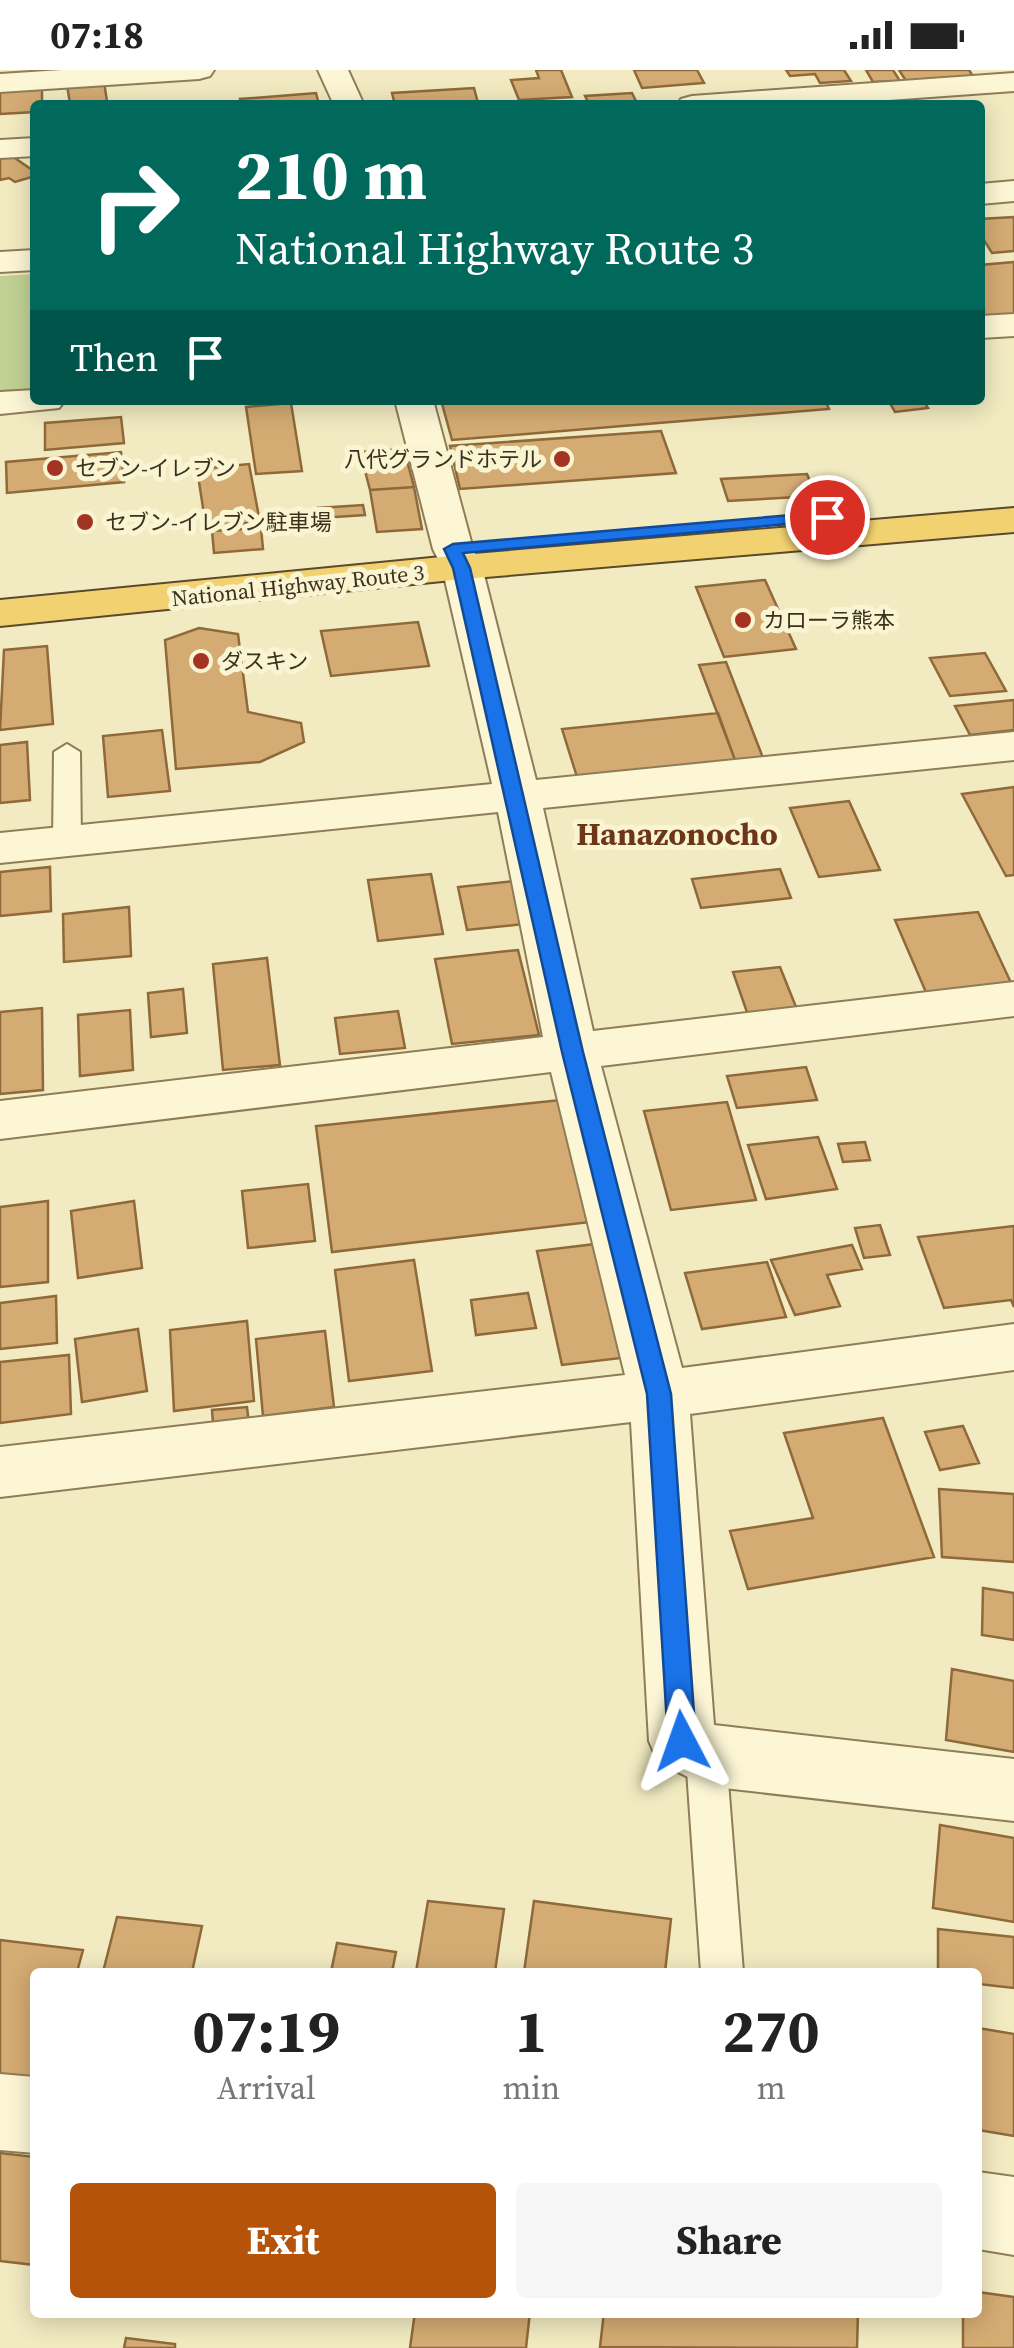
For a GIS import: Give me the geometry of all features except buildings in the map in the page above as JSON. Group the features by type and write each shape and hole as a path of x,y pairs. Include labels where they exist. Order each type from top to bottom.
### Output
{"highway":[{"name":"National Highway Route 3","path":"0,613 457,558 1014,500"},
{"name":"National Highway Route 3","path":"0,590 1014,520"}],"street":[{"path":"0,83 199,70"},
{"path":"332,70 347,100"},
{"path":"762,100 1014,82"},
{"path":"0,149 30,147"},
{"path":"985,194 1014,191"},
{"path":"0,262 30,260"},
{"path":"985,327 1014,324"},
{"path":"0,403 30,401"},
{"path":"415,405 517,794 572,1052 659,1394 682,1741 706,1756 1014,1790"},
{"path":"0,848 1014,746"},
{"path":"0,1120 1014,998"},
{"path":"0,1472 659,1394 1014,1347"},
{"path":"0,2112 30,2115"},
{"path":"982,2212 1014,2216"}],"lane":[{"path":"67,752 67,842"},
{"path":"706,1756 722,1968"}],"green space":[{"path":"30,274 30,395 0,397 0,276"}],"place":[{"name":"八代グランドホテル","path":"562,459"},
{"name":"セブン-イレブン","path":"55,468"},
{"name":"セブン-イレブン駐車場","path":"85,522"},
{"name":"カローラ熊本","path":"743,620"},
{"name":"ダスキン","path":"201,661"}],"district":[{"name":"Hanazonocho","path":"677,834"}],"route":[{"path":"682,1741 659,1394 572,1052 499,719 462,568 453,549 827,517"}]}
